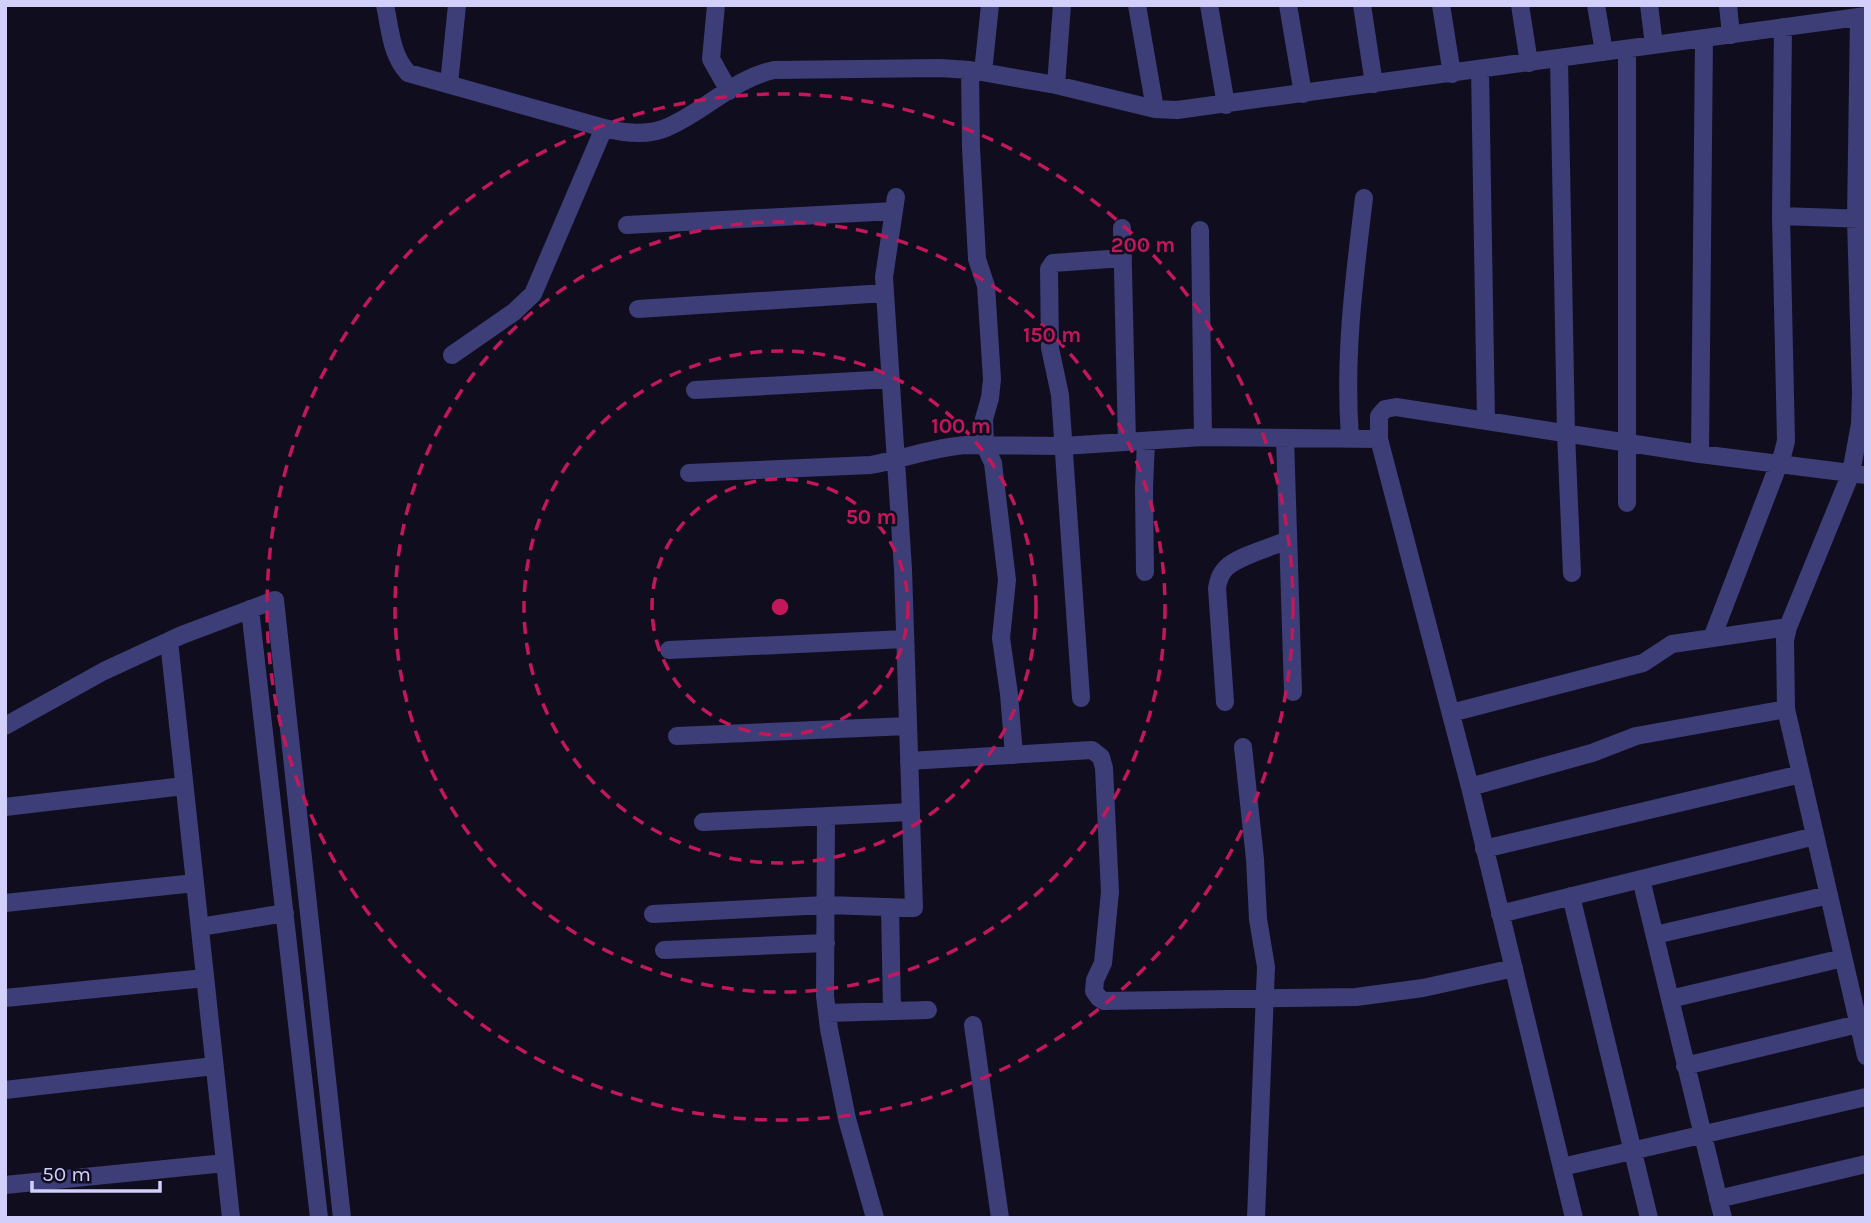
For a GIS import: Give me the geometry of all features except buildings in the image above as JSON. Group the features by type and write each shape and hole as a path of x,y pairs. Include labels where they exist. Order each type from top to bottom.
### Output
{"street":[{"path":"385,5 394,49 400,64 408,73 615,131 635,132 667,128 760,73 774,70 940,68 977,71 1056,85 1155,109 1177,110 1731,35 1783,27 1822,14 1862,17 1859,474 1788,627 1785,640 1786,709 1866,1056"},
{"path":"449,84 457,5"},
{"path":"716,5 711,59 729,91"},
{"path":"990,5 977,71 971,148 977,259 986,286 992,379 985,419 985,446 993,463 1007,580 1001,638 1014,755"},
{"path":"1056,85 1062,5"},
{"path":"1137,5 1155,109"},
{"path":"1209,5 1226,104"},
{"path":"1288,5 1303,94"},
{"path":"1362,5 1374,84"},
{"path":"1441,5 1452,74"},
{"path":"1520,5 1529,63"},
{"path":"1596,5 1604,52"},
{"path":"1649,5 1654,46"},
{"path":"1728,5 1731,35"},
{"path":"1712,638 1786,440 1781,216 1783,27"},
{"path":"1700,454 1704,38"},
{"path":"1627,49 1627,503"},
{"path":"1559,59 1566,433 1572,573"},
{"path":"1480,69 1486,421"},
{"path":"452,355 514,312 533,294 604,128"},
{"path":"1350,438 1347,396 1348,344 1364,198"},
{"path":"627,225 895,204 884,277 903,569 914,908 826,905 653,914"},
{"path":"1781,216 1861,219"},
{"path":"1122,228 1127,442"},
{"path":"1200,230 1203,438"},
{"path":"1082,698 1060,396 1050,348 1049,269 1053,264 1063,262 1123,258"},
{"path":"638,309 885,293"},
{"path":"695,390 891,379"},
{"path":"1574,1218 1470,787 1379,439 1379,416 1385,409 1396,407 1700,454 1859,474"},
{"path":"689,473 872,465 950,446 1063,446 1203,438 1379,439"},
{"path":"1285,438 1293,692"},
{"path":"1145,572 1146,441"},
{"path":"1225,702 1217,588 1219,579 1225,569 1234,562 1288,540"},
{"path":"5,726 104,671 169,641 275,600 342,1218"},
{"path":"250,609 319,1218"},
{"path":"1451,713 1643,663 1672,644 1788,627"},
{"path":"669,650 905,639"},
{"path":"169,641 231,1218"},
{"path":"1470,787 1592,752 1636,736 1786,709"},
{"path":"677,736 908,726"},
{"path":"1243,747 1255,859 1258,919 1266,967 1256,1218"},
{"path":"909,761 1092,750 1101,757 1104,768 1110,892 1103,963 1094,991 1104,1001 1356,997 1423,988 1514,968"},
{"path":"1484,849 1801,774"},
{"path":"5,807 184,786"},
{"path":"703,822 911,812"},
{"path":"826,816 827,1013 847,1119 875,1218"},
{"path":"1500,914 1815,836"},
{"path":"1642,879 1723,1218"},
{"path":"5,903 195,883"},
{"path":"282,891 306,886"},
{"path":"1655,935 1829,895"},
{"path":"1571,896 1649,1218"},
{"path":"890,907 892,1011"},
{"path":"200,927 285,913"},
{"path":"664,950 826,943"},
{"path":"1670,999 1843,958"},
{"path":"5,998 205,978"},
{"path":"827,1013 929,1010"},
{"path":"1685,1066 1858,1024"},
{"path":"974,1026 1000,1218"},
{"path":"5,1090 214,1066"},
{"path":"1562,1167 1866,1097"},
{"path":"310,1140 334,1136"},
{"path":"5,1185 225,1163"},
{"path":"1718,1199 1866,1164"}]}
